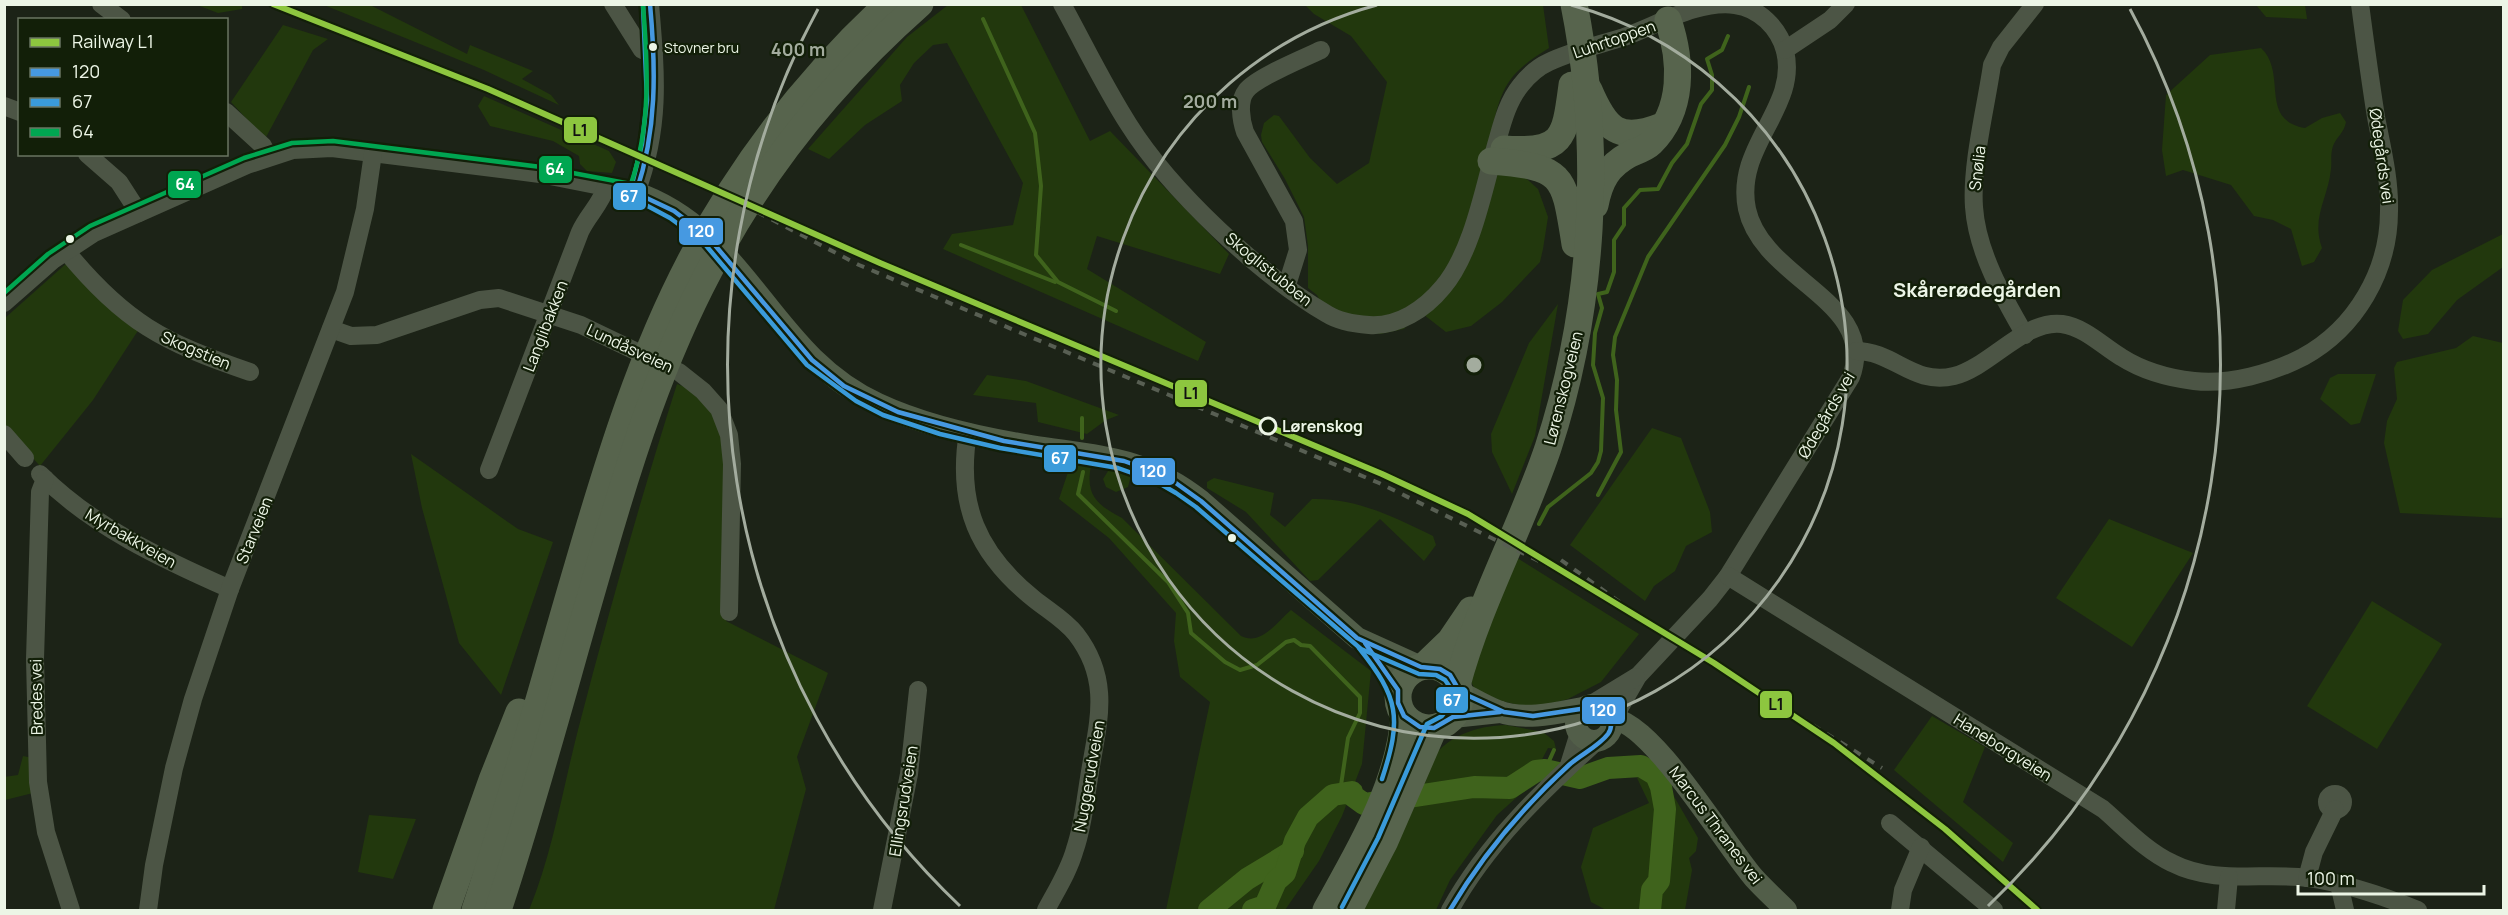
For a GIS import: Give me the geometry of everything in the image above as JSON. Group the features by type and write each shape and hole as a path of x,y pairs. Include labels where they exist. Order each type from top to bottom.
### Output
{"highway":[{"path":"475,910 626,410 658,329 700,264 746,207 772,150 808,86 888,4"},
{"path":"772,150 920,4"},
{"name":"Lørenskogveien","path":"1349,910 1400,778 1451,706 1468,646 1520,524 1549,446 1575,350 1589,159 1569,15"},
{"path":"1581,248 1605,174 1616,163 1650,143 1662,126 1676,97 1677,78 1659,24"},
{"path":"1578,84 1612,129 1623,134 1636,135 1662,126"},
{"path":"1493,155 1531,150 1556,141 1566,127 1578,84"},
{"path":"1493,155 1532,165 1557,177 1567,195 1581,248"},
{"name":"Lørenskogveien","path":"1423,667 1456,633 1478,599 1528,483 1544,435 1560,368 1581,248"},
{"path":"498,910 627,473 700,264"},
{"path":"446,910 492,780 565,609"},
{"path":"1423,667 1444,670 1451,706 1414,725 1401,703 1407,676 1423,667"},
{"name":"Lørenskogveien","path":"1400,778 1401,703"},
{"path":"517,910 549,742"},
{"name":"Lørenskogveien","path":"1326,910 1386,814"}],"main road":[{"path":"636,193 653,199 689,221 708,237 812,360 831,377 861,395 898,412 968,432 1147,467 1179,484 1365,644 1385,668 1401,703"},
{"path":"1365,644 1423,667"},
{"name":"Marcus Thranes vei","path":"1451,706 1595,724 1646,741 1670,764 1754,879 1786,910"}],"street":[{"path":"101,4 119,18"},
{"path":"613,4 642,50 654,52"},
{"path":"4,303 66,251 94,233 269,156 292,150 312,148 374,153 540,174 636,193 652,140 656,105 650,4"},
{"name":"Skoglistubben","path":"1062,4 1129,126 1170,181 1247,256 1329,316 1365,325 1378,325 1419,310 1441,290 1455,269 1493,155"},
{"path":"1785,50 1824,24 1846,4"},
{"name":"Snølia","path":"2025,334 1987,259 1977,229 1973,193 1992,65 2001,47 2035,4"},
{"name":"Ødegårds vei","path":"1728,576 1851,377 1856,351 1882,354 1923,376 1942,378 1973,369 2025,334 2049,324 2074,327 2139,367 2159,374 2196,381 2246,377 2283,366 2316,349 2348,321 2370,290 2377,273 2385,250 2389,211 2360,4"},
{"name":"Luhrtoppen","path":"1493,155 1512,99 1536,70 1559,58 1703,7 1734,5 1754,11 1777,32 1785,50 1788,71 1784,90 1754,149 1748,169 1748,211 1756,232 1767,250 1844,320 1852,335 1856,351"},
{"path":"1777,32 1824,24"},
{"path":"1287,285 1298,250 1296,228 1284,201 1245,132 1242,120 1242,100 1245,91 1255,83 1321,50"},
{"path":"4,105 18,111"},
{"path":"228,114 263,146 269,156"},
{"name":"Starveien","path":"148,910 154,865 174,768 193,699 230,589 331,329 356,255 374,153"},
{"path":"89,156 119,182 139,213"},
{"name":"Langlibakken","path":"489,470 587,216 600,202 606,187"},
{"name":"Skogstien","path":"66,251 106,297 157,335 182,347 250,372"},
{"name":"Lundåsveien","path":"331,329 351,336 377,335 490,298 506,300 549,314 618,343 669,366 693,381 719,409 729,435 732,464 729,612"},
{"name":"Nuggerudveien","path":"968,432 965,467 966,493 985,547 1000,569 1077,634 1098,677 1100,722 1082,825 1069,865 1046,910"},
{"path":"4,435 25,458"},
{"name":"Myrbakkveien","path":"42,477 81,509 124,537 230,589"},
{"name":"Bredes vei","path":"42,477 36,574 35,679 38,782 46,832 71,910"},
{"path":"1450,910 1491,848 1568,766 1595,724 1619,709 1638,676 1710,599 1728,576"},
{"name":"Haneborgveien","path":"1728,576 2103,809 2141,842 2171,863 2200,874 2229,877 2307,878 2339,884 2379,895 2418,910"},
{"name":"Ellingsrudveien","path":"882,910 909,774 918,690"},
{"path":"2307,878 2314,852 2335,809"},
{"path":"1890,823 1994,910"},
{"path":"1900,910 1903,890 1921,847"},
{"path":"2226,910 2229,877"},
{"path":"2339,884 2345,910"}],"green space":[{"path":"197,5 242,5 242,9 218,13"},
{"path":"324,5 370,5 467,54 470,45 533,71 522,79 551,95 559,105 484,70"},
{"path":"948,5 1021,5 1090,141 1110,131 1229,254 1220,274 1097,236 1087,269 1206,342 1198,361 943,249 952,234 1013,225 1023,183 947,43 933,45 914,63 900,85 902,101 865,125 829,159 808,149 907,37"},
{"path":"1305,5 1543,5 1549,48 1521,68 1505,88 1488,144 1538,189 1548,217 1543,249 1540,262 1502,302 1471,326 1446,332 1419,311 1404,329 1380,334 1329,316 1317,295 1308,288 1308,246 1304,217 1285,179 1262,142 1264,123 1274,115 1279,116 1310,158 1337,184 1369,163 1387,82 1351,36 1314,14"},
{"path":"2256,5 2305,5 2307,19 2266,17"},
{"path":"283,25 328,39 313,50 265,139 231,102"},
{"path":"2261,48 2269,58 2273,70 2275,94 2282,116 2291,123 2305,128 2322,118 2340,113 2346,122 2332,149 2329,180 2319,217 2318,227 2322,248 2314,262 2302,266 2291,229 2273,220 2254,216 2231,185 2183,170 2166,176 2162,150 2166,95 2210,55"},
{"path":"484,96 609,151 616,162 612,173 587,171 580,164 579,156 553,141 490,126 478,106"},
{"path":"2503,234 2503,267 2457,300 2428,334 2403,339 2398,331 2403,300 2432,270"},
{"path":"68,262 139,329 93,400 40,466 5,427 5,318"},
{"path":"1558,304 1535,436 1512,494 1492,452 1491,434 1529,343"},
{"path":"2473,336 2503,343 2503,518 2400,513 2384,443 2387,421 2397,399 2394,368 2397,362 2456,348"},
{"path":"2338,374 2376,374 2360,423 2351,425 2320,399 2330,378"},
{"path":"987,375 1026,381 1119,415 1106,420 1087,434 1038,422 1036,403 973,395"},
{"path":"677,384 688,388 723,424 726,621 828,673 797,757 806,789 774,910 529,910 545,865 614,597"},
{"path":"1652,428 1681,438 1710,512 1712,532 1686,546 1675,571 1654,586 1645,601 1570,545"},
{"path":"411,454 518,529 553,542 501,695 459,643 422,508"},
{"path":"1071,463 1091,466 1090,485 1100,504 1122,518 1241,636 1255,638 1262,635 1291,610 1371,671 1362,764 1342,816 1319,861 1285,910 1166,910 1210,702 1180,677 1174,641 1176,613 1109,538 1059,499"},
{"path":"1110,468 1131,475 1128,487 1116,492 1106,487 1103,479"},
{"path":"1214,478 1274,493 1270,515 1285,527 1312,499 1329,500 1375,510 1433,536 1436,545 1424,561 1380,519 1318,580 1310,581 1246,512 1207,488 1207,482"},
{"path":"2109,519 2193,553 2132,647 2056,598"},
{"path":"1514,556 1639,634 1601,682 1568,699 1546,705 1518,705 1490,698 1476,691 1471,682 1474,652"},
{"path":"2372,601 2442,644 2377,749 2307,706"},
{"path":"1932,716 1985,747 1963,802 2013,843 2003,862 1894,770"},
{"path":"1506,725 1543,732 1554,741 1556,749 1548,748 1527,788 1497,815 1450,880 1436,910 1361,910 1432,758 1447,743 1465,733 1485,727"},
{"path":"23,756 33,758 33,793 5,800 4,777 18,775"},
{"path":"1657,767 1698,838 1696,851 1689,858 1692,870 1685,910 1606,910 1591,902 1581,867 1593,828 1649,803 1637,778"},
{"path":"369,815 416,819 393,879 358,872"}],"waterway":[{"path":"983,19 1035,133 1041,186 1036,255 1058,282 1116,311"},
{"path":"1539,524 1548,507 1591,473 1598,462 1601,451 1603,398 1593,365 1595,333 1602,308 1598,294 1607,292 1614,272 1614,240 1624,225 1624,208 1640,190 1658,189 1672,163 1687,144 1701,104 1712,90 1712,75 1707,59 1722,50 1728,36"},
{"path":"1598,495 1621,452 1616,410 1617,380 1613,355 1615,337 1648,257 1725,145 1739,117 1749,87"},
{"path":"961,245 1055,282"},
{"path":"1082,418 1082,438"},
{"path":"1083,472 1078,494 1168,582 1188,613 1191,633 1225,662 1240,670 1257,665 1286,642 1294,640 1301,645 1310,646 1360,697 1360,713 1348,738 1340,792"},
{"path":"1545,770 1554,750"},
{"path":"1253,910 1265,906 1276,881 1285,873 1295,841 1308,817 1333,795 1352,792 1353,796 1364,804 1474,787 1510,788 1536,771 1545,770 1580,778 1608,768 1641,766 1656,775 1665,809 1659,881 1652,890 1650,910"},
{"path":"1209,910 1247,879 1293,851"}],"railway":[{"path":"715,190 859,265 1379,483 1594,588"},
{"path":"1561,560 1646,621"},
{"path":"1772,700 1882,768"}],"rail line":[{"name":"L1","path":"273,4 488,89 880,263 1382,474 1468,514 1714,663 1834,743 1945,829 2037,910"}],"transit line":[{"name":"120","path":"650,4 653,100 648,146 636,193 674,211 708,237 812,360 844,386 898,412 1004,441 1124,461 1166,476 1201,501 1357,638 1421,667 1440,669 1450,675 1460,692 1504,712 1533,716 1594,707 1609,712 1611,726 1608,734 1569,765 1535,798 1489,852 1450,910"},
{"name":"67","path":"643,5 647,100 642,144 629,196 670,218 703,242 807,365 856,401 883,415 940,434 1000,448 1118,468 1157,482 1196,507 1361,649 1419,674 1436,675 1445,680 1452,690 1452,703 1442,716 1427,724 1378,838 1342,907"},
{"name":"64","path":"4,293 48,254 90,226 244,158 292,143 333,141 541,167 631,184 645,118 647,73 643,5"},
{"name":"120","path":"1365,643 1398,690 1398,703 1404,716 1420,727 1434,728 1453,717 1500,712"},
{"name":"67","path":"1359,648 1382,681 1393,709 1392,740 1382,779"}],"place":[{"name":"Stovner bru","path":"653,47"},
{"name":"Lørenskog","path":"1268,426"}],"district":[{"name":"Skårerødegården","path":"1977,289"}]}
